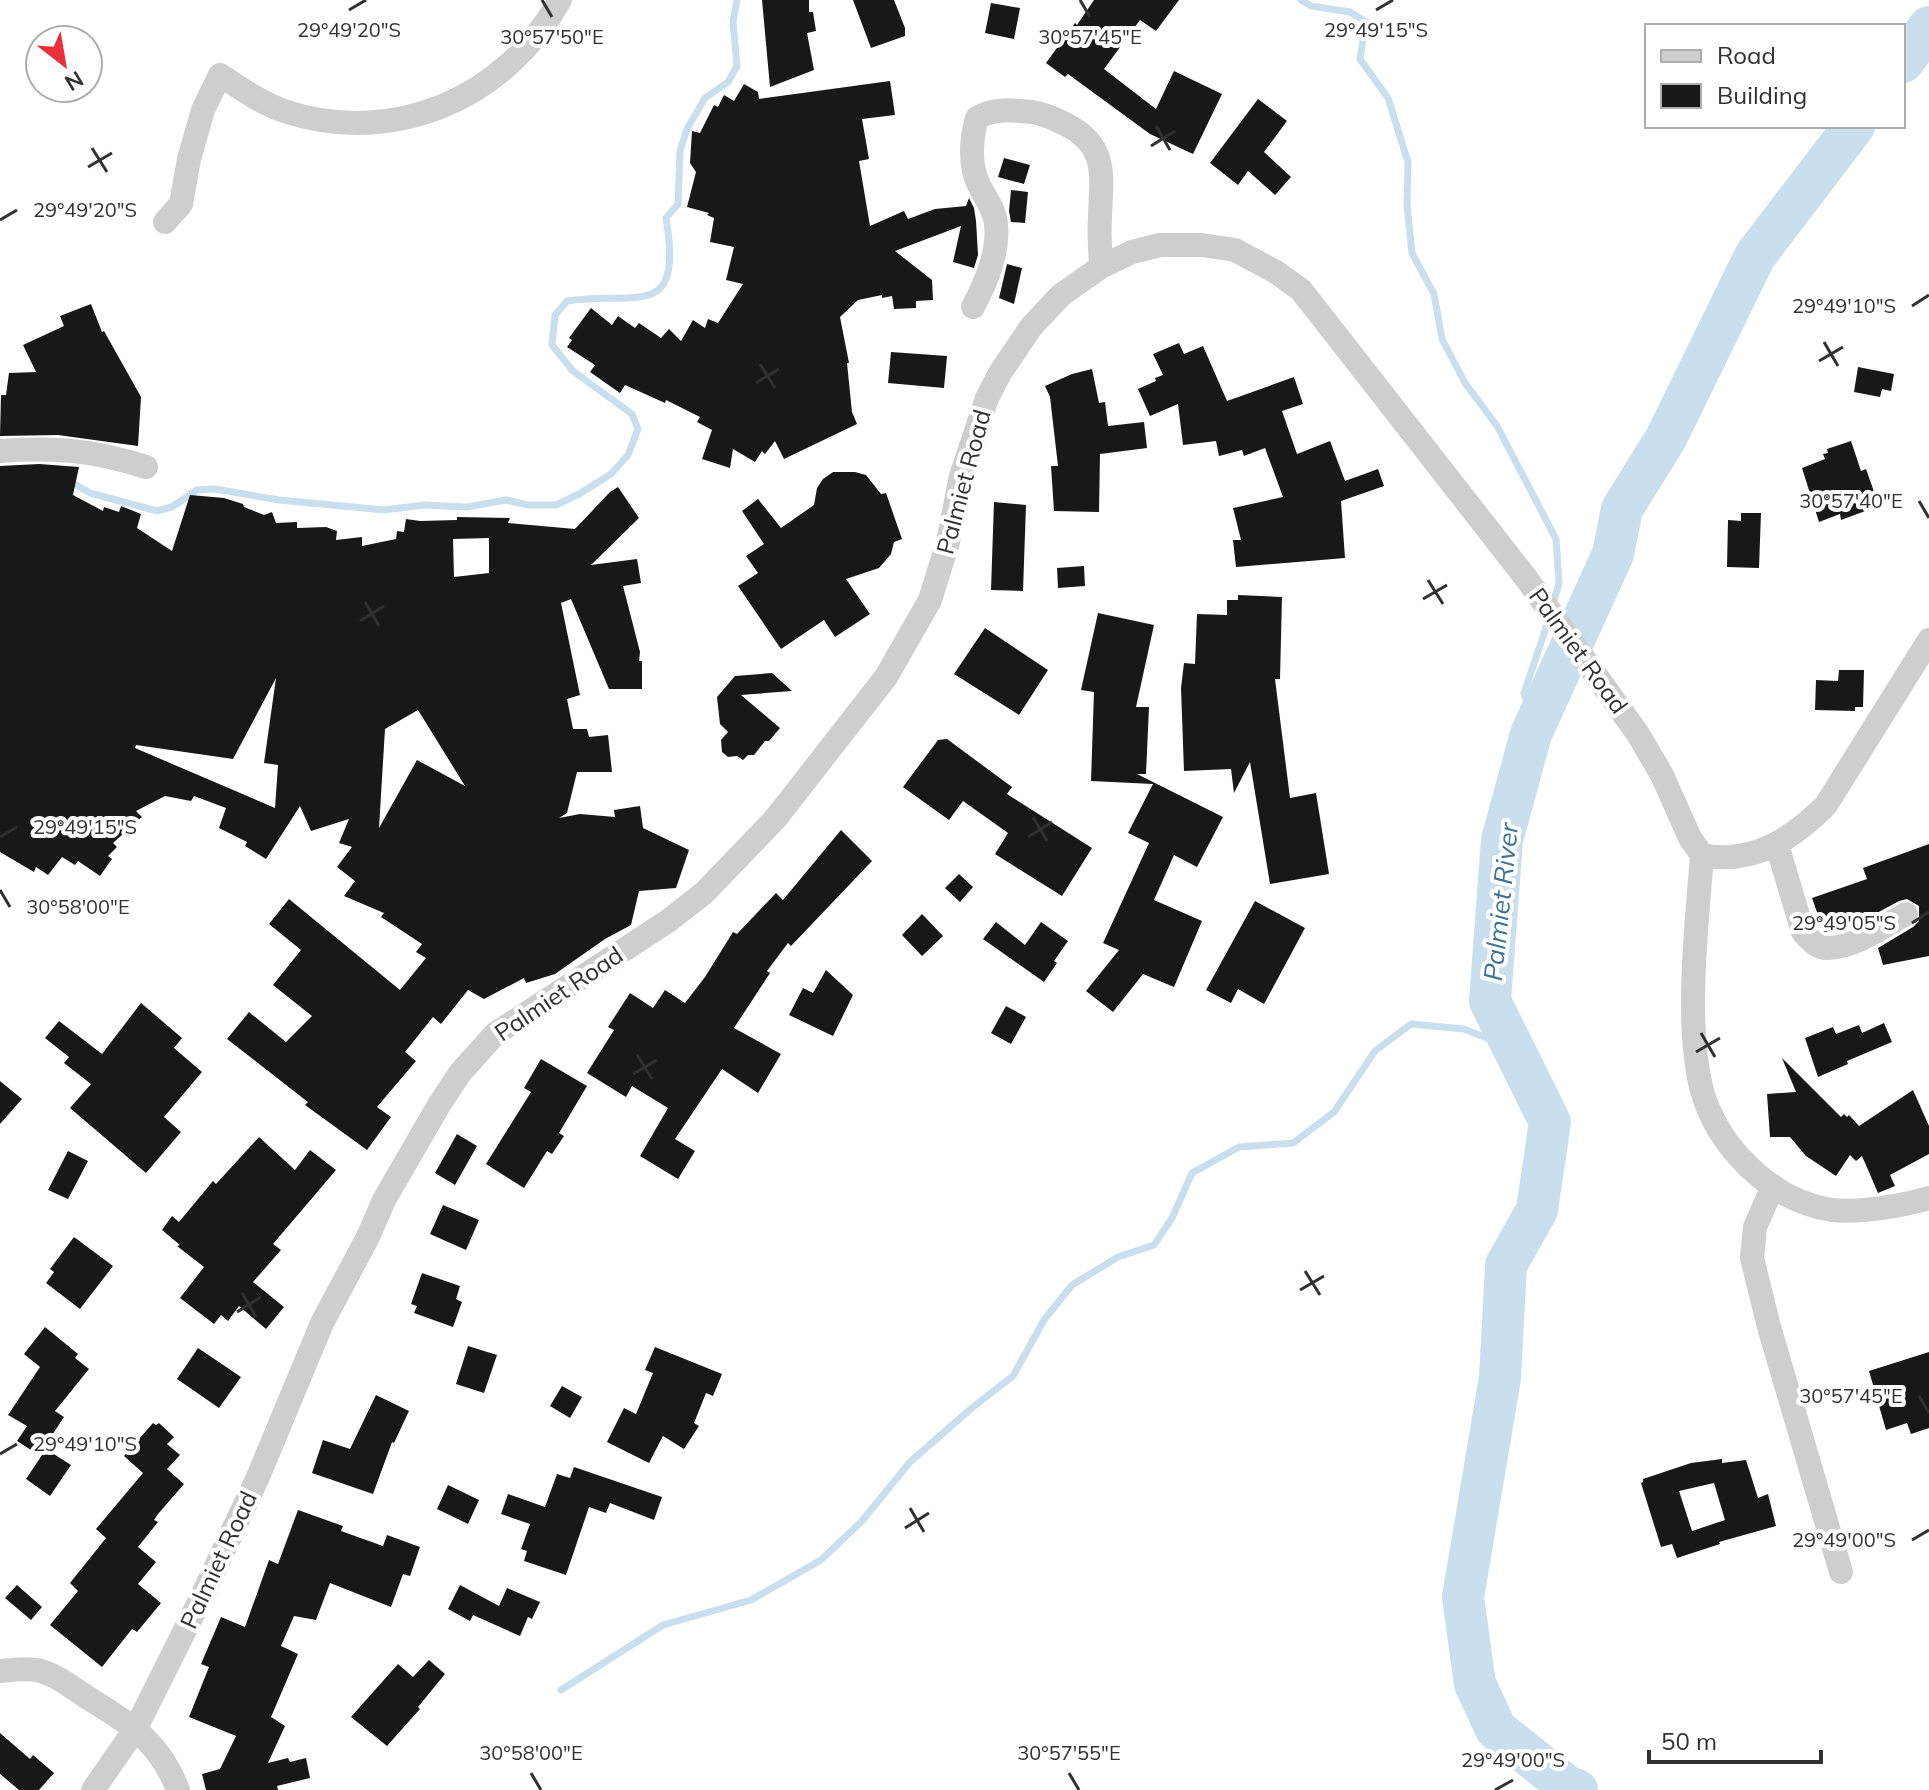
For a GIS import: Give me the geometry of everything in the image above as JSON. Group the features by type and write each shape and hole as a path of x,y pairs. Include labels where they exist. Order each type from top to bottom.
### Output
{"street":[{"path":"165,222 181,204 189,159 203,110 220,75 281,110 325,121 384,121 432,111 470,95 518,58 548,21 560,0"},
{"path":"973,307 985,284 997,242 996,221 977,183 972,158 977,118 987,113 1001,110 1043,114 1071,127 1089,141 1101,164 1101,267"},
{"name":"Palmiet Road","path":"93,1790 136,1728 258,1477 322,1323 384,1200 460,1073 495,1034 668,921 704,893 776,818 886,677 930,600 948,542 961,476 1000,373 1031,327 1061,295 1101,267 1132,252 1160,245 1202,245 1235,250 1276,272 1301,290 1526,578 1638,734 1662,775 1690,838 1702,855"},
{"path":"0,451 65,449 111,455 146,467"},
{"path":"1929,640 1826,805 1797,832 1777,845 1723,859 1702,855 1695,939 1694,1029 1701,1086 1717,1124 1741,1161 1773,1186 1800,1202 1834,1210 1879,1208 1929,1198"},
{"path":"1777,845 1803,932 1812,944 1827,949 1846,944 1906,914"},
{"path":"1773,1186 1755,1227 1752,1258 1769,1327 1841,1572"},
{"path":"0,1671 40,1671 60,1679 136,1728 159,1752 178,1790"}],"building":[{"path":"762,0 809,0 809,12 813,12 816,31 807,33 814,70 770,87"},
{"path":"853,0 894,0 905,36 871,48"},
{"path":"1094,0 1179,0 1156,31 1140,20 1104,69 1156,109 1174,71 1222,94 1193,154 1150,134 1068,74 1065,77 1046,63"},
{"path":"991,3 1020,8 1014,39 985,33"},
{"path":"890,81 895,115 862,119 869,159 859,161 870,226 904,211 908,219 935,209 966,206 969,198 976,221 978,255 974,268 953,262 961,226 895,251 932,280 933,300 916,301 916,308 894,309 892,296 882,298 882,295 858,300 840,317 849,363 852,412 857,424 784,459 775,441 765,454 762,451 755,462 733,449 730,468 702,459 712,430 697,422 700,417 625,385 620,393 590,372 595,365 567,347 572,340 569,338 591,308 612,325 618,316 635,328 639,323 661,338 669,329 681,341 693,320 705,328 708,319 718,323 743,284 726,280 734,247 710,242 714,218 707,215 709,213 687,207 696,172 690,163 692,131 700,133 714,105 718,107 724,95 734,101 744,84 758,92 759,99"},
{"path":"1258,99 1287,121 1264,152 1291,177 1275,195 1248,171 1238,185 1210,163"},
{"path":"1004,158 1030,165 1024,184 998,177"},
{"path":"1011,190 1028,192 1025,223 1011,222"},
{"path":"1007,264 1022,268 1014,304 999,298"},
{"path":"91,304 102,332 141,397 138,446 58,435 0,436 1,395 6,395 9,373 36,372 23,345 64,326 60,316"},
{"path":"1179,343 1184,354 1203,346 1227,401 1294,377 1303,404 1282,411 1297,454 1330,441 1345,481 1378,469 1384,486 1341,501 1345,558 1236,567 1233,540 1241,540 1233,508 1283,497 1265,448 1244,456 1242,450 1219,456 1216,441 1183,445 1178,404 1150,416 1138,389 1163,375 1153,354"},
{"path":"891,352 947,356 944,388 888,383"},
{"path":"1858,367 1894,374 1891,391 1882,389 1880,397 1854,392"},
{"path":"1092,369 1099,403 1105,402 1108,426 1144,422 1147,448 1100,454 1099,512 1054,511 1051,466 1058,466 1050,397 1045,386"},
{"path":"1851,441 1861,471 1866,469 1878,503 1841,520 1840,514 1819,522 1802,468 1825,459 1823,454 1828,453 1827,449"},
{"path":"39,464 79,467 73,495 103,511 104,507 119,512 121,506 141,514 137,528 172,551 190,495 224,498 264,515 272,512 276,523 297,522 297,528 326,527 337,531 336,540 362,537 362,546 396,539 397,531 404,532 406,519 510,518 508,523 575,529 618,487 639,518 591,565 637,559 641,583 623,586 640,652 639,661 642,661 642,689 609,689 571,599 561,603 580,695 567,699 573,729 587,729 589,737 608,735 612,772 577,772 567,813 559,818 580,814 615,817 614,810 640,806 643,828 689,850 676,888 639,891 631,925 555,974 526,983 524,978 484,999 468,990 441,1024 433,1017 405,1052 416,1061 377,1107 391,1117 367,1150 305,1105 308,1102 227,1039 249,1012 286,1042 312,1016 273,985 301,950 269,924 289,899 400,990 426,958 416,952 422,944 381,917 384,913 344,896 355,881 337,867 352,847 339,843 349,819 311,831 300,806 266,859 245,846 247,842 219,828 226,808 194,796 191,801 165,796 136,811 142,817 113,843 117,847 108,856 112,859 100,876 78,861 75,865 62,857 48,875 36,867 34,872 0,852 0,466","holes":["489,538 489,573 454,577 453,539","276,678 264,763 278,765 275,808 135,748 136,745 233,759","418,710 465,786 417,760 379,828 385,729"]},
{"path":"833,472 866,475 881,494 886,493 902,539 894,542 891,554 879,568 846,579 870,614 835,637 824,620 781,649 738,586 758,573 746,556 764,544 742,511 758,499 781,528 814,505 817,488"},
{"path":"994,502 1026,505 1023,591 991,590"},
{"path":"1741,513 1761,513 1759,568 1727,567 1728,520 1741,521"},
{"path":"1084,566 1085,586 1058,588 1057,568"},
{"path":"1238,595 1282,597 1280,679 1275,679 1290,798 1316,793 1329,874 1270,884 1250,762 1234,793 1231,769 1184,771 1181,688 1184,663 1195,664 1197,614 1227,615 1227,600 1238,600"},
{"path":"1098,613 1154,625 1136,707 1149,707 1146,774 1137,774 1223,817 1197,867 1174,855 1154,900 1202,921 1174,987 1143,974 1113,1012 1086,991 1119,950 1103,943 1149,843 1128,833 1153,784 1091,781 1094,692 1081,690"},
{"path":"985,628 1048,670 1019,715 954,674"},
{"path":"1839,670 1864,670 1863,707 1855,707 1855,711 1815,710 1816,680 1838,681"},
{"path":"772,673 792,691 741,695 780,728 754,755 748,755 743,760 737,756 728,757 722,752 721,740 728,732 720,724 717,697 735,676"},
{"path":"947,739 1012,787 1007,794 1092,848 1062,896 995,854 1008,833 963,801 949,820 903,787 938,740"},
{"path":"841,830 872,861 791,946 788,943 767,971 770,973 734,1028 781,1054 758,1093 722,1069 675,1139 695,1151 678,1179 640,1156 668,1108 632,1086 626,1097 587,1073 614,1030 608,1027 630,993 653,1008 665,990 685,1003 733,932 737,934 776,893 783,900"},
{"path":"1929,844 1929,956 1883,965 1878,948 1919,921 1919,906 1907,899 1853,926 1836,932 1824,932 1812,898 1867,879 1863,868"},
{"path":"959,874 973,887 960,902 945,888"},
{"path":"1255,901 1305,928 1264,1004 1238,989 1231,1003 1206,990"},
{"path":"922,914 943,936 922,956 902,935"},
{"path":"996,922 1025,945 1041,922 1068,941 1044,982 983,939"},
{"path":"826,970 853,995 833,1036 789,1015 803,988 813,993"},
{"path":"141,1003 182,1038 174,1048 202,1072 164,1117 181,1132 146,1173 70,1108 91,1084 64,1063 69,1057 45,1038 59,1021 102,1054"},
{"path":"1006,1006 1026,1017 1011,1044 991,1033"},
{"path":"1884,1023 1892,1042 1818,1077 1805,1038 1833,1027 1836,1034 1859,1025 1862,1033"},
{"path":"1782,1058 1841,1117 1849,1115 1859,1126 1913,1090 1929,1126 1929,1154 1890,1175 1895,1186 1878,1193 1862,1156 1856,1161 1850,1155 1836,1176 1806,1156 1790,1137 1770,1137 1767,1094 1796,1092"},
{"path":"541,1059 587,1086 559,1133 564,1136 552,1154 547,1151 524,1188 486,1164 531,1092 524,1088"},
{"path":"0,1081 22,1099 0,1124"},
{"path":"457,1134 477,1146 455,1185 435,1173"},
{"path":"259,1137 295,1170 310,1150 336,1170 273,1244 281,1250 253,1282 284,1307 266,1329 239,1306 228,1321 221,1315 214,1324 180,1298 204,1267 162,1230 172,1216 179,1222 213,1181 216,1184"},
{"path":"68,1151 88,1161 68,1199 48,1190"},
{"path":"443,1205 479,1220 466,1250 430,1234"},
{"path":"74,1237 113,1266 80,1309 46,1283 54,1272 50,1269"},
{"path":"422,1273 460,1286 456,1299 462,1302 453,1327 414,1313 417,1306 411,1304"},
{"path":"45,1327 78,1354 75,1358 89,1369 55,1411 64,1417 39,1455 17,1441 27,1426 8,1415 40,1367 24,1354"},
{"path":"468,1346 497,1355 484,1393 456,1384"},
{"path":"655,1347 722,1374 713,1396 706,1393 694,1423 699,1426 684,1449 663,1436 649,1463 607,1442 624,1408 636,1414 653,1373 645,1370"},
{"path":"198,1348 241,1377 219,1408 177,1379"},
{"path":"1929,1352 1929,1428 1911,1434 1907,1423 1886,1430 1869,1371"},
{"path":"562,1386 582,1397 570,1418 550,1406"},
{"path":"376,1395 409,1411 392,1442 373,1494 312,1473 323,1440 350,1449"},
{"path":"153,1423 159,1423 174,1437 167,1444 180,1455 167,1469 184,1484 158,1514 154,1520 158,1522 138,1547 156,1562 138,1584 161,1603 137,1632 132,1629 102,1667 50,1625 78,1591 70,1583 106,1538 96,1529 143,1473 124,1456"},
{"path":"46,1449 71,1465 50,1496 26,1479"},
{"path":"1746,1460 1758,1498 1768,1494 1776,1526 1677,1558 1672,1544 1661,1547 1641,1483 1643,1479 1691,1463","holes":["1714,1483 1725,1520 1692,1531 1679,1491"]},
{"path":"574,1467 662,1497 654,1520 610,1503 606,1513 589,1507 566,1575 524,1561 527,1551 521,1549 530,1524 501,1514 508,1494 545,1507 557,1474 570,1478"},
{"path":"448,1485 479,1500 468,1524 437,1509"},
{"path":"298,1510 343,1526 341,1531 383,1546 387,1535 420,1547 410,1576 403,1574 391,1607 330,1583 316,1620 294,1616 281,1646 298,1654 271,1717 285,1726 268,1763 306,1758 310,1778 277,1786 278,1790 206,1790 202,1774 220,1769 236,1736 189,1717 209,1667 201,1664 221,1617 245,1627 269,1560 278,1564"},
{"path":"17,1585 42,1607 31,1620 5,1598"},
{"path":"460,1585 499,1606 507,1588 540,1602 532,1619 528,1617 520,1636 473,1615 470,1621 448,1609"},
{"path":"429,1660 445,1674 418,1707 420,1709 387,1746 351,1717 398,1664 413,1677"},
{"path":"0,1733 30,1759 33,1755 54,1773 39,1790 19,1790 0,1774"}],"waterway":[{"path":"69,481 90,493 157,511 172,507 197,490 215,489 279,500 384,510 424,505 467,507 506,500 528,505 556,505 611,474 628,455 638,429 632,414 573,371 552,345 555,315 567,301 635,298 661,287 668,273 670,251 666,218 678,204 680,151 687,129 705,98 728,82 737,66 733,22 737,0"},
{"path":"1301,0 1311,6 1350,12 1366,22 1360,59 1388,98 1408,162 1407,205 1412,253 1434,294 1442,339 1465,383 1497,426 1556,539 1559,583 1553,604"},
{"name":"Palmiet River","path":"1905,59 1929,27"},
{"name":"Palmiet River","path":"1577,1790 1568,1787 1496,1729 1475,1684 1463,1597 1500,1378 1506,1265 1537,1210 1550,1122 1490,1001 1502,840 1531,734 1613,554 1622,509 1666,438 1755,256 1852,128"},
{"path":"1535,727 1524,693 1549,619"},
{"path":"561,1690 663,1625 751,1600 821,1560 862,1521 910,1462 1013,1376 1044,1320 1072,1285 1118,1257 1154,1245 1172,1218 1192,1173 1239,1147 1293,1143 1334,1112 1375,1051 1411,1024 1464,1029 1514,1049"}]}
